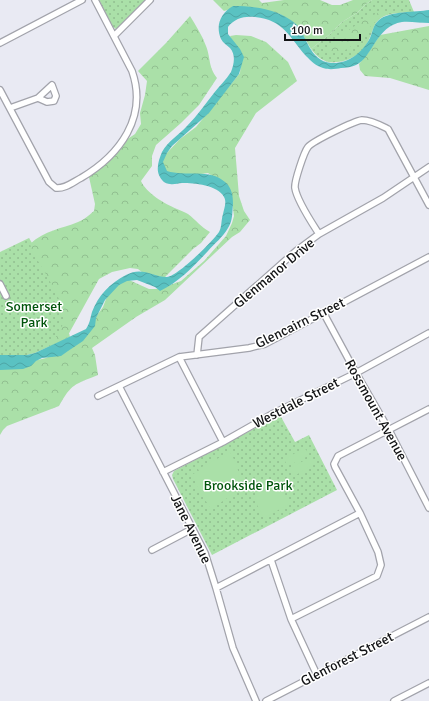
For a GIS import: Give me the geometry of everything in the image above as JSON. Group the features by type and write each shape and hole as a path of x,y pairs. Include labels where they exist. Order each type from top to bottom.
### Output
{"street":[{"path":"0,43 82,0"},
{"path":"0,90 49,182 56,188 65,187 98,166 116,150 130,130 137,105 136,82 132,71 95,0"},
{"path":"114,36 150,0"},
{"path":"10,108 38,98"},
{"path":"319,234 300,201 295,188 296,176 307,147 322,137 362,120 376,123 388,129 429,205"},
{"name":"Glenmanor Drive","path":"197,355 199,337 296,251 319,234 383,198 429,167"},
{"name":"Glencairn Street","path":"98,396 179,357 249,348 265,344 429,257"},
{"path":"0,284 6,296"},
{"name":"Rossmount Avenue","path":"323,312 389,430 429,508"},
{"name":"Westdale Street","path":"163,472 222,442 274,413 356,373 429,333"},
{"path":"179,357 222,442"},
{"name":"Jane Avenue","path":"119,386 205,553 233,648 256,701"},
{"path":"291,619 377,576 380,565 378,552 360,513 335,468 334,464 338,456 429,409"},
{"path":"216,588 360,513"},
{"path":"152,550 192,529"},
{"path":"271,560 291,619 317,675"},
{"name":"Glenforest Street","path":"266,701 429,617"},
{"path":"394,701 429,683"}],"green space":[{"path":"99,0 146,0 116,29 113,27"},
{"path":"213,0 259,0 262,3 284,0 320,0 332,5 340,5 353,0 372,0 357,13 342,22 311,49 299,28 280,14 256,8 237,7 224,11"},
{"path":"372,0 409,0 414,12 392,14 381,18 375,24 365,47 348,60 329,62 319,58 311,49 342,22 357,13"},
{"path":"386,11 387,13 377,20 349,48 335,52 328,51 328,45 356,25 371,16"},
{"path":"190,16 208,51 212,70 217,78 199,105 156,145 152,156 152,166 141,181 147,190 156,198 188,214 210,232 201,243 162,280 152,280 138,269 130,268 112,272 99,279 67,337 63,341 49,347 64,321 63,311 61,303 32,251 30,244 47,233 80,221 94,211 95,204 89,177 96,166 114,148 135,134 141,124 140,113 147,81 138,71"},
{"path":"429,26 429,90 390,78 365,76 360,70 359,64 380,35"},
{"path":"230,36 251,36 266,42 288,62 297,81 256,113 235,148 239,196 244,211 250,220 240,232 232,237 165,300 136,317 92,348 95,355 98,375 74,386 67,393 59,406 7,426 0,435 0,369 46,358 78,342 103,307 109,291 118,281 129,280 149,289 159,289 181,281 204,261 226,236 234,216 231,194 226,186 208,173 174,178 162,168 164,156 180,139 196,127 240,73 241,62"},
{"name":"Somerset Park","path":"29,238 65,297 70,337 35,353 27,355 0,355 0,252"},
{"name":"Brookside Park","path":"280,415 295,442 309,435 337,490 212,555 172,475 174,471"},
{"path":"302,449 303,451 306,449 308,454 305,455 306,457 287,465 285,461 287,458"},
{"path":"230,452 238,471 238,486 228,497 210,508 192,477 193,474 199,471 198,469"},
{"path":"307,459 311,459 313,463 311,466 296,475 295,473 292,474 290,470 292,467"},
{"path":"279,484 289,504 264,518 253,497"}],"water":[{"path":"233,6 266,9 289,19 300,29 313,53 318,58 331,63 343,62 359,53 370,38 375,24 383,17 396,13 429,10 429,23 402,22 393,25 386,29 362,61 356,65 351,67 325,69 316,65 306,56 285,30 273,22 255,17 243,17 234,22 228,27 228,34 240,49 244,57 239,74 209,113 172,146 163,162 167,171 174,173 212,175 227,184 232,192 233,204 232,219 226,231 186,273 174,283 160,291 155,287 137,280 127,281 119,285 105,300 96,318 95,326 83,341 61,356 42,358 31,366 23,369 0,370 0,355 27,355 35,353 86,329 92,312 101,295 120,278 137,272 162,277 172,275 194,258 219,232 225,203 225,199 221,193 211,187 199,184 166,183 160,177 158,166 164,148 194,118 231,72 234,57 230,48 221,39 219,34 219,24 225,12"}]}
